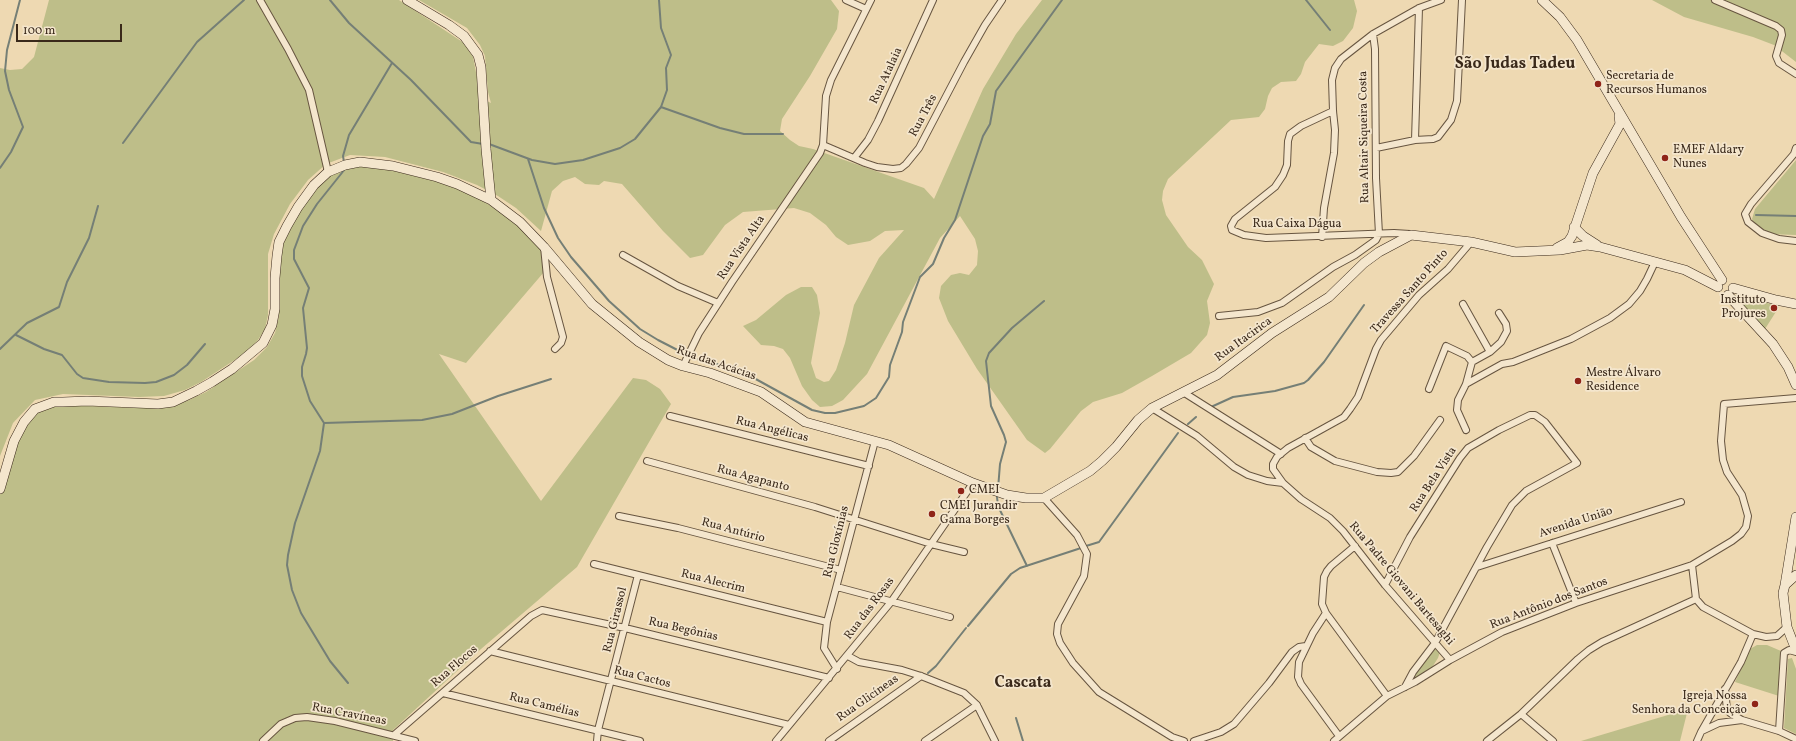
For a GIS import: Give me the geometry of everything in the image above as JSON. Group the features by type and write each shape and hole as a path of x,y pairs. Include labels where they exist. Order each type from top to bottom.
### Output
{"street":[{"path":"0,489 14,441 24,422 35,409 54,402 87,401 158,404 173,402 196,392 212,382 263,343 272,325 275,309 275,278 279,242 298,207 314,185 328,172 309,90 285,43 260,0"},
{"path":"408,0 464,36 478,56 481,67 491,200"},
{"path":"846,0 866,9"},
{"path":"823,144 824,110 831,80 871,0"},
{"name":"Rua Atalaia","path":"854,158 868,140 875,127 933,0"},
{"name":"Rua Três","path":"823,144 877,167 893,169 901,168 912,158 919,148 981,31 1002,0"},
{"path":"1322,237 1324,208 1334,153 1335,130 1332,80 1335,68 1341,59 1373,34 1419,8 1441,0"},
{"path":"1376,148 1415,140 1433,139 1438,137 1451,120 1455,112 1457,101 1462,0"},
{"path":"1542,0 1560,17 1577,40 1603,82 1618,112 1720,283 1719,292 1723,295 1730,291 1796,304"},
{"path":"1714,0 1776,26 1782,35 1776,56 1779,63 1796,74"},
{"path":"1415,140 1419,8"},
{"name":"Rua Altair Siqueira Costa","path":"1373,34 1375,49 1377,237"},
{"name":"Rua Caixa Dágua","path":"1333,110 1301,126 1290,134 1288,142 1287,165 1283,175 1275,187 1235,219 1231,226 1232,230 1254,238 1377,237 1411,235"},
{"path":"1554,250 1568,242 1572,236 1593,173 1620,121 1618,112"},
{"path":"1615,133 1625,129 1631,133"},
{"name":"Rua Vista Alta","path":"683,366 699,333 820,153 823,144"},
{"path":"1796,148 1794,154 1751,204 1746,214 1748,222 1762,233 1779,239 1796,241"},
{"name":"Rua das Acácias","path":"328,172 344,165 360,162 393,166 437,177 457,184 491,200 520,222 544,247 592,304 652,351 683,366 710,373 761,392 806,422 875,441 904,452 972,483 1007,495 1026,498 1044,498"},
{"path":"1574,227 1583,236 1600,246"},
{"path":"1411,235 1471,242 1515,252 1554,250 1587,245 1600,246 1685,270 1720,283 1730,281 1730,291 1772,344 1788,367 1796,385"},
{"name":"Rua Itacirica","path":"1044,498 1102,462 1138,420 1152,408 1217,375 1272,333 1329,298 1364,263 1379,252 1411,235"},
{"path":"1219,316 1258,312 1282,303 1333,267 1355,255 1377,237"},
{"name":"Travessa Santo Pinto","path":"1281,454 1305,438 1344,417 1358,397 1376,349 1381,340 1419,296 1448,269 1471,242"},
{"path":"544,247 547,277 562,337 561,343 555,349"},
{"path":"623,255 678,286 718,303"},
{"path":"1466,384 1502,364 1513,362 1571,339 1610,318 1629,304 1640,291 1648,279 1655,262"},
{"path":"1463,304 1490,352"},
{"path":"1466,430 1457,405 1466,384 1472,362 1490,352 1501,342 1506,331 1506,324 1499,313"},
{"path":"1429,389 1446,346 1466,356 1472,362"},
{"path":"1183,392 1281,454 1275,461 1273,469 1283,483"},
{"name":"Rua Antônio dos Santos","path":"1334,741 1388,696 1502,632 1576,603 1692,565 1732,541 1741,534 1746,526 1748,516 1746,506 1723,460 1720,442 1724,404 1796,398"},
{"path":"1152,408 1197,436 1239,469 1267,481 1283,483"},
{"name":"Rua Bela Vista","path":"1385,585 1410,537 1460,458 1468,448 1493,433 1530,415 1535,415 1545,422 1577,463 1526,491 1520,496 1512,505 1490,541 1477,567"},
{"name":"Rua Angélicas","path":"670,416 869,466"},
{"path":"1305,438 1311,447 1335,461 1377,472 1391,473 1401,469 1414,456 1440,420"},
{"name":"Rua Gloxínias","path":"837,669 824,648 827,622 837,588 853,519 875,441"},
{"name":"Rua Agapanto","path":"647,461 815,507 931,544 964,552"},
{"name":"Rua das Rosas","path":"776,741 830,678 891,602 972,483"},
{"name":"Rua Padre Giovani Bartesaghi","path":"1283,483 1334,522 1356,546 1385,585 1450,660"},
{"path":"1044,498 1077,535 1087,554 1084,576 1058,624 1057,634 1060,643 1073,663 1099,692 1172,737 1184,741"},
{"name":"Avenida União","path":"1477,567 1681,502"},
{"name":"Rua Antúrio","path":"620,516 678,528 841,570"},
{"path":"1779,731 1784,654 1789,650 1796,651 1787,627 1783,602 1796,516"},
{"path":"1793,534 1796,550"},
{"path":"1552,543 1576,603"},
{"path":"1356,546 1327,571 1322,598 1323,609 1388,696"},
{"name":"Rua Alecrim","path":"594,564 827,622"},
{"path":"1692,565 1696,600 1703,608 1753,634 1766,637 1777,636 1787,627"},
{"path":"1406,687 1413,672 1436,643 1477,567"},
{"name":"Rua Girassol","path":"597,741 598,730 626,628 638,575"},
{"path":"1785,585 1796,575"},
{"path":"837,588 950,616"},
{"path":"1487,741 1521,714 1578,659 1602,642 1696,600"},
{"name":"Rua Begônias","path":"531,616 538,611 546,610 830,678"},
{"path":"1326,613 1306,646 1299,662 1298,677 1301,684 1339,736"},
{"name":"Rua Flocos","path":"394,736 531,616"},
{"path":"1697,741 1741,662 1753,634"},
{"path":"1194,741 1221,732 1234,724 1269,683 1292,652 1299,647 1306,646"},
{"name":"Rua Cactos","path":"490,651 789,725"},
{"path":"848,656 860,662 902,670 921,676 964,693 977,705 996,741"},
{"name":"Rua Glicíneas","path":"829,741 921,676"},
{"path":"1725,689 1727,710 1734,716 1742,720 1779,731 1796,739"},
{"name":"Rua Camélias","path":"443,692 640,741"},
{"path":"925,741 977,705"},
{"path":"1521,714 1553,741"},
{"name":"Rua Cravíneas","path":"263,741 282,724 295,718 306,717 336,721 415,741"},
{"path":"1701,732 1720,723 1742,720"}],"green space":[{"path":"49,0 399,0 464,43 473,57 481,98 491,103 488,92 485,56 480,45 467,28 419,0 831,0 839,11 837,29 810,76 782,119 780,131 799,146 813,149 924,188 934,199 983,89 1016,34 1042,0 1354,0 1357,11 1353,28 1343,41 1333,46 1319,44 1305,62 1301,74 1296,81 1281,82 1272,88 1268,96 1265,109 1259,117 1231,120 1168,179 1163,191 1162,200 1166,215 1188,247 1202,260 1214,284 1207,301 1210,323 1207,335 1191,353 1152,376 1122,393 1093,402 1081,411 1045,453 1027,440 977,369 948,321 939,298 941,286 951,275 960,273 969,275 977,265 978,251 975,239 960,216 940,238 867,374 843,400 832,406 820,407 812,400 802,386 790,358 783,349 774,346 761,345 743,326 756,320 786,295 801,287 812,287 817,295 820,313 811,363 816,378 824,382 829,381 836,370 845,343 854,305 879,258 904,230 885,231 870,241 848,245 836,237 826,225 810,213 794,208 743,212 725,225 703,255 690,258 663,231 622,184 604,181 599,185 585,184 575,177 563,181 552,191 541,231 516,208 477,185 443,172 385,157 350,155 326,164 308,180 290,204 274,234 268,254 268,315 265,329 258,340 247,352 201,382 185,390 164,396 139,397 63,394 35,400 13,423 0,456 0,68 10,70 22,69 34,57"},
{"path":"1652,0 1796,0 1796,62 1774,45 1753,37 1684,17"},
{"path":"1796,160 1796,235 1767,234 1757,228 1752,219 1755,209"},
{"path":"352,166 383,168 439,182 473,195 509,217 541,247 544,272 466,363 439,354 541,501 633,378 646,380 660,389 671,404 577,567 481,649 393,730 393,741 0,741 0,494 13,451 22,428 40,409 63,405 139,408 166,407 189,400 206,392 254,360 267,347 275,333 279,316 279,256 285,237 299,210 316,187 332,173"},
{"path":"1738,293 1779,307 1765,329 1733,299"},
{"path":"1757,645 1767,645 1781,651 1779,696 1735,682 1750,649"},
{"path":"1435,649 1440,652 1431,669 1416,679 1412,677"},
{"path":"1792,658 1796,669 1796,734 1784,728 1788,659"},
{"path":"1688,709 1680,741 1581,741"}],"waterway":[{"path":"0,168 11,152 23,127 9,90 5,71 7,50 20,0"},
{"path":"123,143 197,42 244,0"},
{"path":"330,0 349,23 411,80 471,142 483,144"},
{"path":"489,144 532,160 555,164 583,160 620,148 635,139 661,107 667,90 666,68 671,55 661,28 659,0"},
{"path":"528,159 544,208 558,238 571,257 609,301 640,329 693,358 743,372 812,410 825,413 835,413 864,406 876,398 889,377 890,365 902,332 903,322 920,277 933,264 944,238 955,220 983,136 990,124 996,91 1062,0"},
{"path":"1306,0 1330,30"},
{"path":"344,162 343,156 349,135 392,63"},
{"path":"661,107 720,128 744,134 783,134"},
{"path":"345,169 317,204 303,226 294,250 294,259 309,288 303,308 307,348 302,367 302,376 310,401 324,423 320,451 295,523 287,565 292,590 301,613 330,661 348,683"},
{"path":"0,349 27,323 59,307 67,282 89,238 98,206"},
{"path":"1756,215 1796,216"},
{"path":"998,489 1000,464 1006,442 991,406 986,361 989,353 1012,328 1044,301"},
{"path":"1211,407 1233,397 1275,391 1304,383 1324,362 1364,305"},
{"path":"16,335 44,349 62,355 77,374 83,378 109,382 156,382 174,375 187,365 205,344"},
{"path":"324,423 422,420 452,414 498,396 551,379"},
{"path":"1188,424 1196,417"},
{"path":"1086,546 1099,542 1178,433"},
{"path":"997,497 998,506 1027,566"},
{"path":"968,626 1011,574 1020,568 1081,548"},
{"path":"928,673 936,666 966,628"},
{"path":"834,741 899,695"},
{"path":"1016,718 1023,741"}],"place":[{"name":"Secretaria de Recursos Humanos","path":"1598,84"},
{"name":"EMEF Aldary Nunes","path":"1665,158"},
{"name":"Instituto Projures","path":"1774,308"},
{"name":"Mestre Álvaro Residence","path":"1578,381"},
{"name":"CMEI","path":"961,491"},
{"name":"CMEI Jurandir Gama Borges","path":"932,514"},
{"name":"Igreja Nossa Senhora da Conceição","path":"1755,704"}],"district":[{"name":"São Judas Tadeu","path":"1515,65"},
{"name":"Cascata","path":"1023,684"}]}
